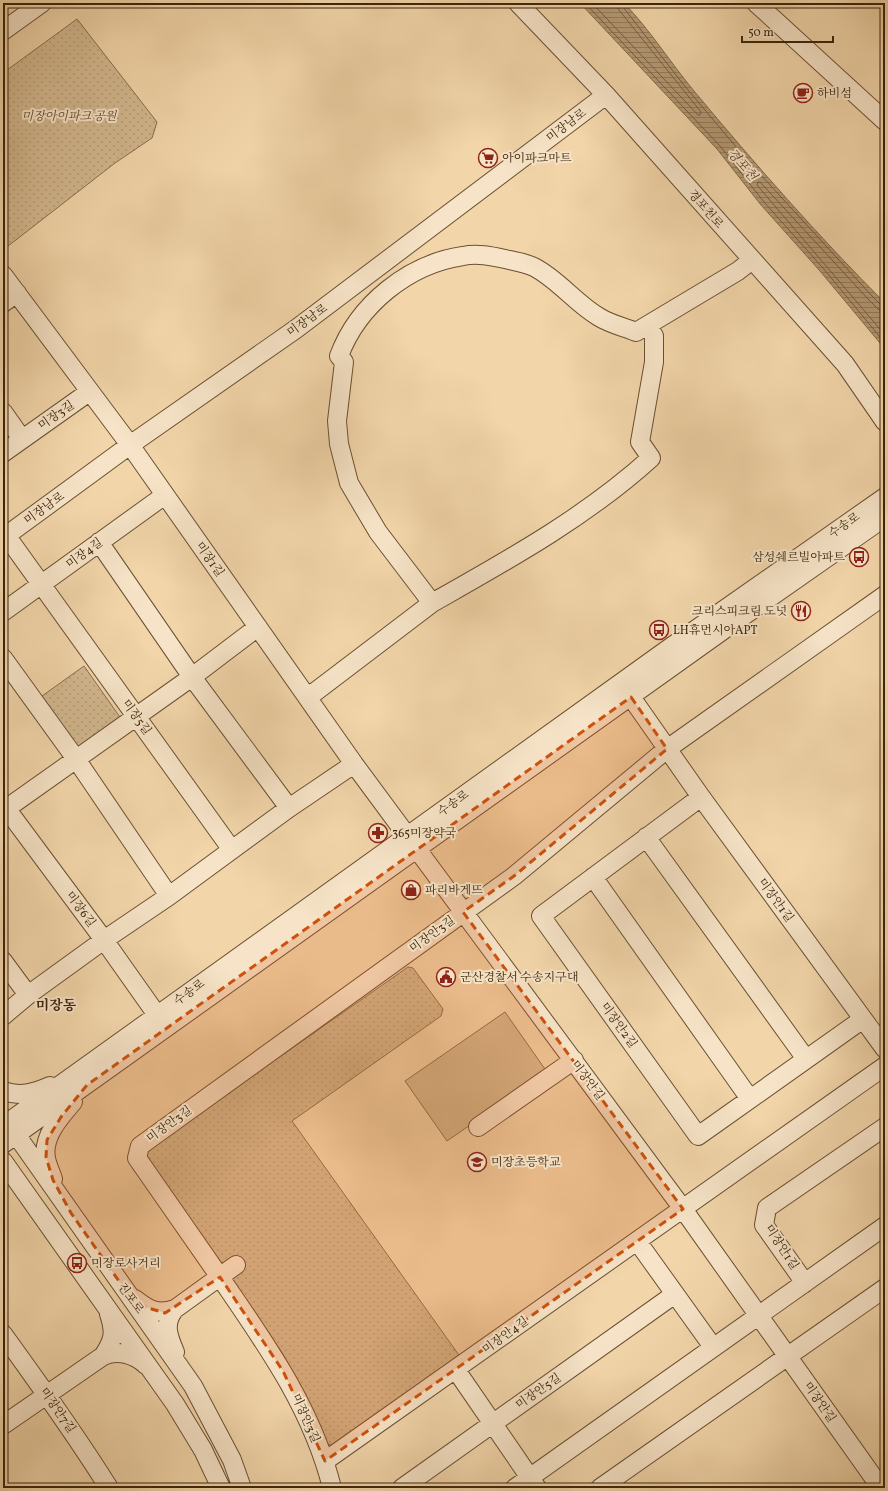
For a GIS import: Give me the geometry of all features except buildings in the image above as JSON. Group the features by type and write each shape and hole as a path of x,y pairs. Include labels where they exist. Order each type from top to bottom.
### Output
{"street":[{"path":"3,31 42,3"},
{"name":"경포천로","path":"518,3 606,95 845,364 885,422"},
{"path":"756,3 885,121"},
{"name":"미장남로","path":"4,535 296,329 606,95"},
{"path":"432,603 378,532 360,502 349,483 339,444 337,421 344,362 339,356 344,342 364,312 386,291 407,276 433,264 463,256 484,255 533,266 556,280 599,317 636,332 738,271 752,260"},
{"name":"미장1길","path":"3,275 10,298 89,392 130,446 354,764 412,843"},
{"path":"306,695 315,692 432,603 536,544 621,484 651,458 640,442 654,362 654,336 648,325"},
{"name":"미장3길","path":"3,453 89,392"},
{"path":"3,412 22,439"},
{"name":"미장4길","path":"3,612 164,495"},
{"name":"수송로","path":"6,1129 87,1085 412,843 668,649 885,497"},
{"name":"수송로","path":"6,1129 71,1077 157,1015 631,697 729,626 885,517"},
{"name":"미장5길","path":"4,535 41,584 232,850"},
{"path":"99,542 192,677 289,808"},
{"path":"463,912 514,876 667,749 885,595"},
{"path":"4,808 137,717 258,627"},
{"path":"3,658 76,760 169,896"},
{"name":"미장안1길","path":"631,697 701,797 885,1049"},
{"path":"3,1016 28,995 104,940 169,896 289,808 354,764"},
{"name":"미장안2길","path":"701,797 541,916 698,1136 863,1019"},
{"name":"미장6길","path":"4,808 104,940 157,1015"},
{"path":"646,837 806,1059"},
{"name":"미장안길","path":"412,843 684,1209 881,1488"},
{"path":"594,877 750,1099"},
{"name":"미장안3길","path":"332,1488 325,1461 295,1393 283,1371 268,1346 137,1158 140,1146 463,912"},
{"path":"3,961 28,995"},
{"path":"478,1127 574,1060"},
{"path":"684,1209 885,1066"},
{"path":"3,1092 22,1094 37,1091 71,1077"},
{"path":"71,1213 53,1180 46,1157 47,1140 61,1117 87,1085"},
{"name":"미장안1길","path":"805,1283 764,1225 767,1208 885,1126"},
{"name":"진포로","path":"6,1129 71,1213 187,1378 211,1418 232,1460 242,1488"},
{"name":"진포로","path":"3,1161 175,1404 203,1450 221,1488"},
{"path":"3,1185 10,1188 25,1200 48,1224"},
{"name":"미장안4길","path":"325,1461 456,1370 637,1240 684,1209"},
{"path":"515,1488 533,1483 713,1347 760,1316 885,1226"},
{"path":"637,1240 713,1347"},
{"path":"187,1378 168,1333 168,1317 175,1309 236,1265"},
{"path":"600,1488 885,1288"},
{"path":"128,1294 145,1307 156,1311 165,1313 175,1309"},
{"name":"미장안5길","path":"402,1488 675,1294"},
{"path":"103,1356 112,1344 113,1335 108,1309"},
{"name":"미장안7길","path":"3,1334 47,1394 108,1488"},
{"path":"3,1425 111,1352 120,1353 142,1361 150,1369"},
{"path":"456,1370 533,1483"}],"highlighted area":[{"path":"631,697 667,749 514,876 463,912 683,1209 325,1461 283,1371 220,1277 165,1313 145,1307 128,1294 71,1213 53,1180 46,1157 47,1140 61,1117 87,1085"}],"green space":[{"name":"미장아이파크 공원","path":"77,19 157,122 152,138 115,163 3,250 3,73"},
{"path":"84,666 122,720 79,750 42,696"},
{"path":"408,967 413,968 443,1009 441,1016 292,1121 461,1358 335,1446 324,1443 300,1384 281,1351 219,1260 145,1158 148,1149"},
{"path":"505,1012 547,1072 447,1141 405,1081"}],"water":[{"name":"경포천","path":"580,3 624,3 633,13 694,91 764,172 835,252 885,303 885,349 820,271 761,205 717,149"}],"place":[{"name":"하비섬","path":"803,93"},
{"name":"아이파크마트","path":"488,158"},
{"name":"삼성쉐르빌아파트","path":"859,557"},
{"name":"크리스피크림 도넛","path":"801,611"},
{"name":"LH휴먼시아APT","path":"659,630"},
{"name":"365미장약국","path":"378,833"},
{"name":"파리바게뜨","path":"411,890"},
{"name":"군산경찰서 수송지구대","path":"446,977"},
{"name":"미장초등학교","path":"477,1162"},
{"name":"미장로사거리","path":"77,1263"}],"district":[{"name":"미장동","path":"56,1005"}]}
